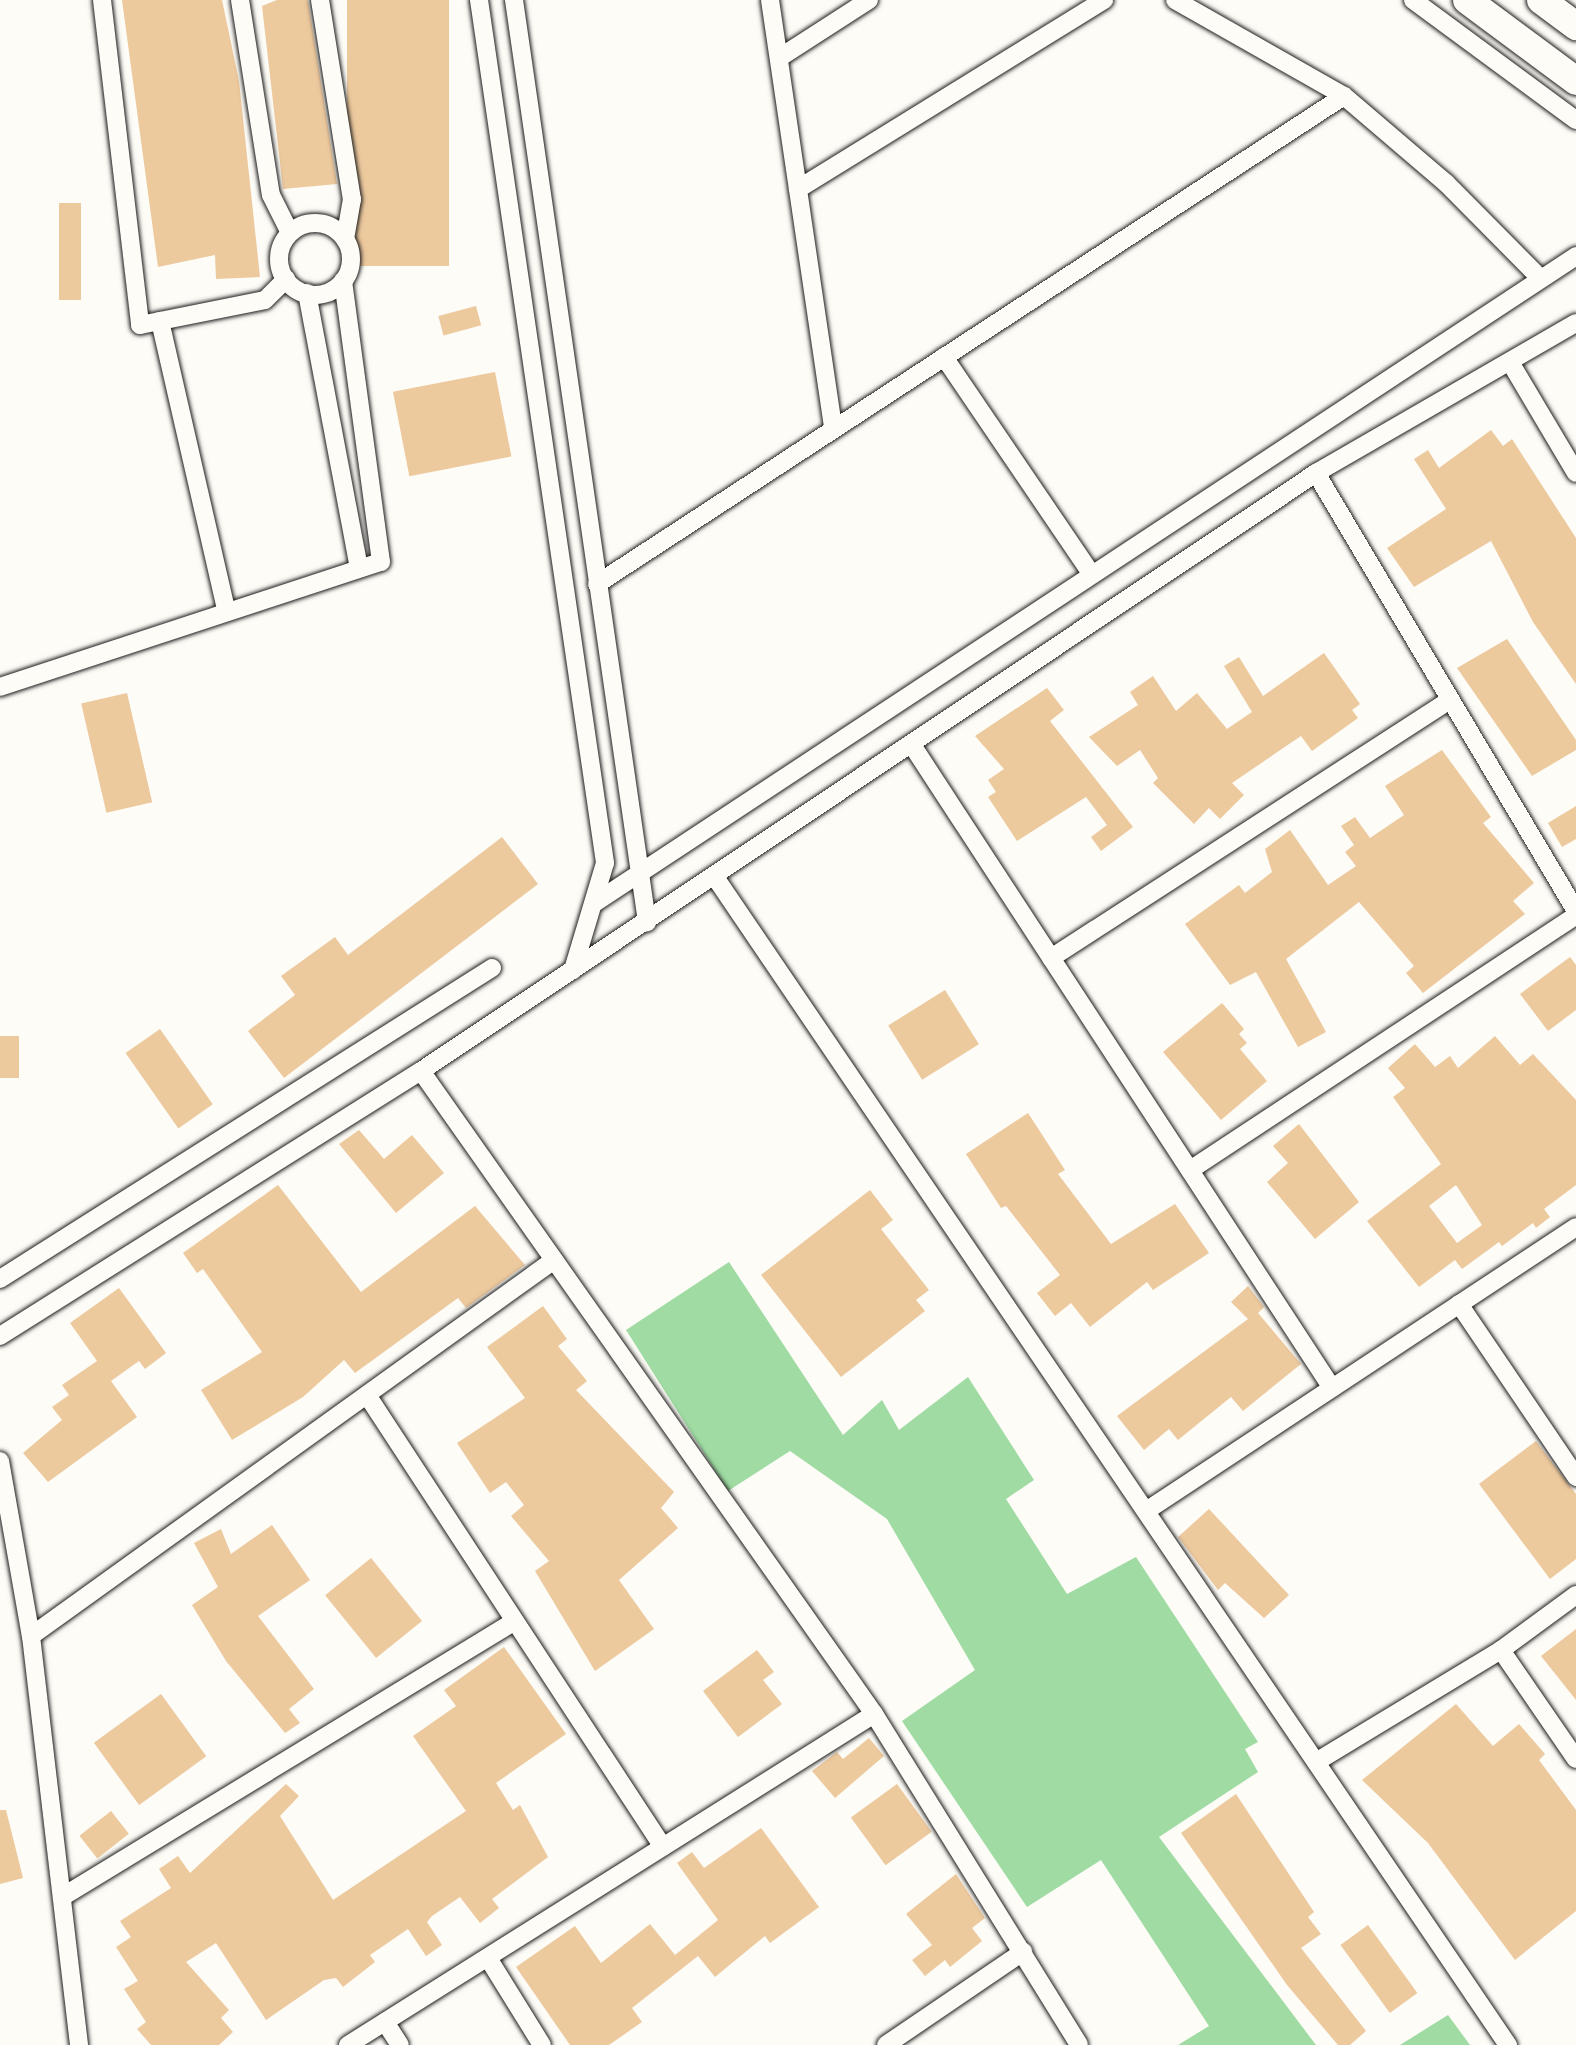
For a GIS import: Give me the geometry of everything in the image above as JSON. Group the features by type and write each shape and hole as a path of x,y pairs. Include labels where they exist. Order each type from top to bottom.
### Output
{"main road":[{"path":"1467,0 1576,81"},
{"path":"1541,0 1576,26"}],"street":[{"path":"102,0 140,325 265,300 286,279"},
{"path":"240,0 271,195 290,232"},
{"path":"0,687 381,562 343,282 351,261 345,239 352,199 320,0"},
{"path":"479,0 606,862 573,970"},
{"path":"514,0 646,922"},
{"path":"770,0 833,429"},
{"path":"778,58 869,0"},
{"path":"798,189 1104,0"},
{"path":"1175,0 1344,96 1446,183 1540,278"},
{"path":"1413,0 1576,120"},
{"path":"597,584 1344,96"},
{"path":"343,282 326,292 307,294 286,279 280,250 290,232 319,223 345,239"},
{"path":"596,902 1090,572 1576,256"},
{"path":"307,294 359,568"},
{"path":"160,321 226,610"},
{"path":"0,1336 421,1071 1316,473 1576,323"},
{"path":"944,357 1090,572"},
{"path":"1510,362 1576,473"},
{"path":"1190,1170 1576,913 1316,473"},
{"path":"1051,958 1450,700"},
{"path":"912,745 1332,1388"},
{"path":"715,877 1508,2045"},
{"path":"0,1280 492,968"},
{"path":"421,1071 874,1714 1080,2045"},
{"path":"1146,1511 1576,1227"},
{"path":"31,1636 554,1260"},
{"path":"1459,1304 1576,1477"},
{"path":"367,1395 664,1847"},
{"path":"0,1461 31,1636 79,2045"},
{"path":"1316,1762 1501,1650 1576,1595"},
{"path":"62,1897 515,1621"},
{"path":"1501,1650 1576,1760"},
{"path":"348,2045 874,1714"},
{"path":"886,2045 1022,1952"},
{"path":"488,1958 542,2045"},
{"path":"385,2022 400,2045"}],"green space":[{"path":"729,1262 843,1435 882,1400 899,1430 968,1377 1034,1480 1006,1499 1067,1594 1136,1557 1258,1742 1245,1749 1258,1772 1159,1837 1316,2045 1178,2045 1209,2026 1101,1860 1027,1907 902,1721 975,1670 887,1519 790,1451 728,1491 626,1330"},
{"path":"1448,2015 1470,2045 1400,2045"}],"building":[{"path":"122,0 222,0 239,81 260,277 216,279 215,255 158,267"},
{"path":"277,0 308,0 337,184 283,189 262,6"},
{"path":"347,0 449,0 449,266 347,266"},
{"path":"59,203 81,203 81,300 59,300"},
{"path":"476,306 481,325 444,335 438,316"},
{"path":"495,372 511,456 409,476 393,392"},
{"path":"1491,430 1503,446 1512,439 1576,538 1576,684 1533,622 1491,541 1414,587 1387,548 1446,509 1414,459 1428,450 1439,468"},
{"path":"1507,639 1576,740 1576,750 1532,776 1457,668"},
{"path":"1324,653 1360,704 1352,710 1358,718 1312,751 1301,736 1232,783 1244,795 1220,819 1209,808 1194,824 1153,783 1158,778 1140,750 1117,766 1089,737 1138,705 1130,692 1153,676 1176,711 1197,693 1227,729 1252,712 1224,666 1239,657 1263,696"},
{"path":"1047,688 1064,710 1050,721 1133,827 1101,851 1091,837 1107,825 1086,797 1017,841 988,797 996,792 988,780 1004,769 975,736"},
{"path":"127,693 152,802 106,813 81,704"},
{"path":"1442,750 1491,817 1483,823 1534,883 1513,901 1525,914 1423,993 1406,973 1414,966 1359,902 1286,959 1326,1032 1298,1047 1256,972 1230,985 1185,924 1239,885 1245,893 1272,872 1265,849 1290,830 1328,885 1356,866 1345,852 1354,845 1341,826 1355,817 1370,838 1404,815 1385,786"},
{"path":"1576,806 1576,839 1562,847 1548,823"},
{"path":"502,837 538,884 284,1078 248,1031 295,995 281,976 335,937 348,955"},
{"path":"1570,957 1576,965 1576,1010 1548,1031 1520,994"},
{"path":"945,990 979,1044 922,1080 888,1026"},
{"path":"1222,1003 1244,1029 1239,1034 1247,1043 1240,1049 1267,1081 1221,1120 1163,1052"},
{"path":"160,1029 213,1104 178,1128 126,1053"},
{"path":"0,1036 19,1036 19,1078 0,1078"},
{"path":"1495,1036 1520,1065 1533,1054 1576,1100 1576,1185 1544,1209 1550,1217 1536,1228 1533,1223 1462,1269 1455,1260 1419,1287 1367,1221 1441,1164 1393,1097 1405,1088 1388,1068 1415,1044 1435,1067 1450,1056 1458,1068","holes":["1456,1185 1482,1225 1457,1243 1429,1206"]},
{"path":"1028,1113 1065,1170 1058,1174 1111,1244 1175,1204 1209,1253 1153,1290 1147,1282 1090,1327 1071,1303 1055,1316 1037,1293 1060,1275 1006,1206 1001,1208 966,1154"},
{"path":"1299,1124 1359,1202 1315,1239 1267,1182 1288,1163 1273,1146"},
{"path":"359,1130 384,1159 412,1135 444,1173 396,1213 339,1144"},
{"path":"278,1185 361,1292 475,1206 525,1265 466,1308 458,1298 355,1373 344,1360 303,1397 232,1440 201,1390 262,1352 203,1269 197,1273 183,1253"},
{"path":"870,1190 893,1220 881,1229 929,1290 916,1300 925,1311 841,1377 761,1275"},
{"path":"1248,1286 1264,1307 1258,1313 1301,1364 1243,1411 1231,1397 1178,1440 1169,1429 1144,1450 1117,1416 1248,1319 1231,1302"},
{"path":"119,1288 166,1353 145,1369 139,1361 111,1381 137,1417 48,1482 23,1453 62,1420 52,1407 69,1395 62,1385 97,1361 70,1323"},
{"path":"543,1306 567,1339 558,1346 587,1381 576,1390 674,1492 661,1508 678,1528 619,1580 654,1629 595,1671 535,1571 549,1561 511,1516 524,1505 506,1482 490,1493 457,1443 525,1398 487,1347"},
{"path":"1536,1441 1576,1494 1576,1559 1550,1579 1479,1484"},
{"path":"1209,1509 1289,1595 1264,1618 1225,1583 1218,1590 1178,1537"},
{"path":"272,1525 310,1580 258,1616 314,1689 289,1709 300,1723 285,1733 226,1661 192,1605 218,1587 194,1543 221,1529 231,1554"},
{"path":"371,1558 422,1621 376,1658 325,1595"},
{"path":"1576,1629 1576,1700 1541,1656"},
{"path":"504,1647 566,1734 496,1783 513,1810 520,1805 548,1857 492,1899 499,1908 480,1923 460,1897 432,1916 427,1922 442,1945 426,1956 408,1929 370,1955 375,1962 343,1987 336,1978 324,1980 266,2020 216,1943 186,1962 229,2010 221,2018 233,2032 219,2045 151,2045 137,2029 146,2022 124,1989 138,1981 116,1947 131,1937 120,1921 171,1888 159,1869 178,1856 190,1873 286,1784 299,1796 280,1816 333,1900 466,1811 413,1736 456,1706 444,1690"},
{"path":"757,1650 774,1672 763,1680 782,1704 738,1737 703,1691"},
{"path":"161,1694 206,1756 139,1805 94,1743"},
{"path":"1456,1704 1493,1746 1519,1724 1545,1754 1539,1760 1576,1810 1576,1911 1515,1960 1428,1843 1362,1780"},
{"path":"869,1738 884,1756 835,1798 812,1771 837,1752 843,1759"},
{"path":"897,1784 932,1832 886,1865 851,1818"},
{"path":"1236,1794 1314,1912 1308,1917 1321,1934 1301,1948 1366,2031 1350,2045 1338,2045 1287,1985 1181,1833"},
{"path":"0,1810 6,1810 23,1878 0,1884"},
{"path":"111,1811 129,1834 97,1858 79,1836"},
{"path":"761,1828 819,1907 770,1943 765,1936 715,1977 698,1956 632,2008 642,2022 609,2045 570,2045 516,1967 575,1926 601,1963 650,1924 675,1955 718,1920 677,1863 692,1852 704,1868"},
{"path":"956,1874 985,1918 972,1928 982,1941 950,1967 945,1960 925,1976 912,1960 932,1945 906,1914"},
{"path":"1368,1925 1417,1993 1390,2013 1340,1945"}]}
